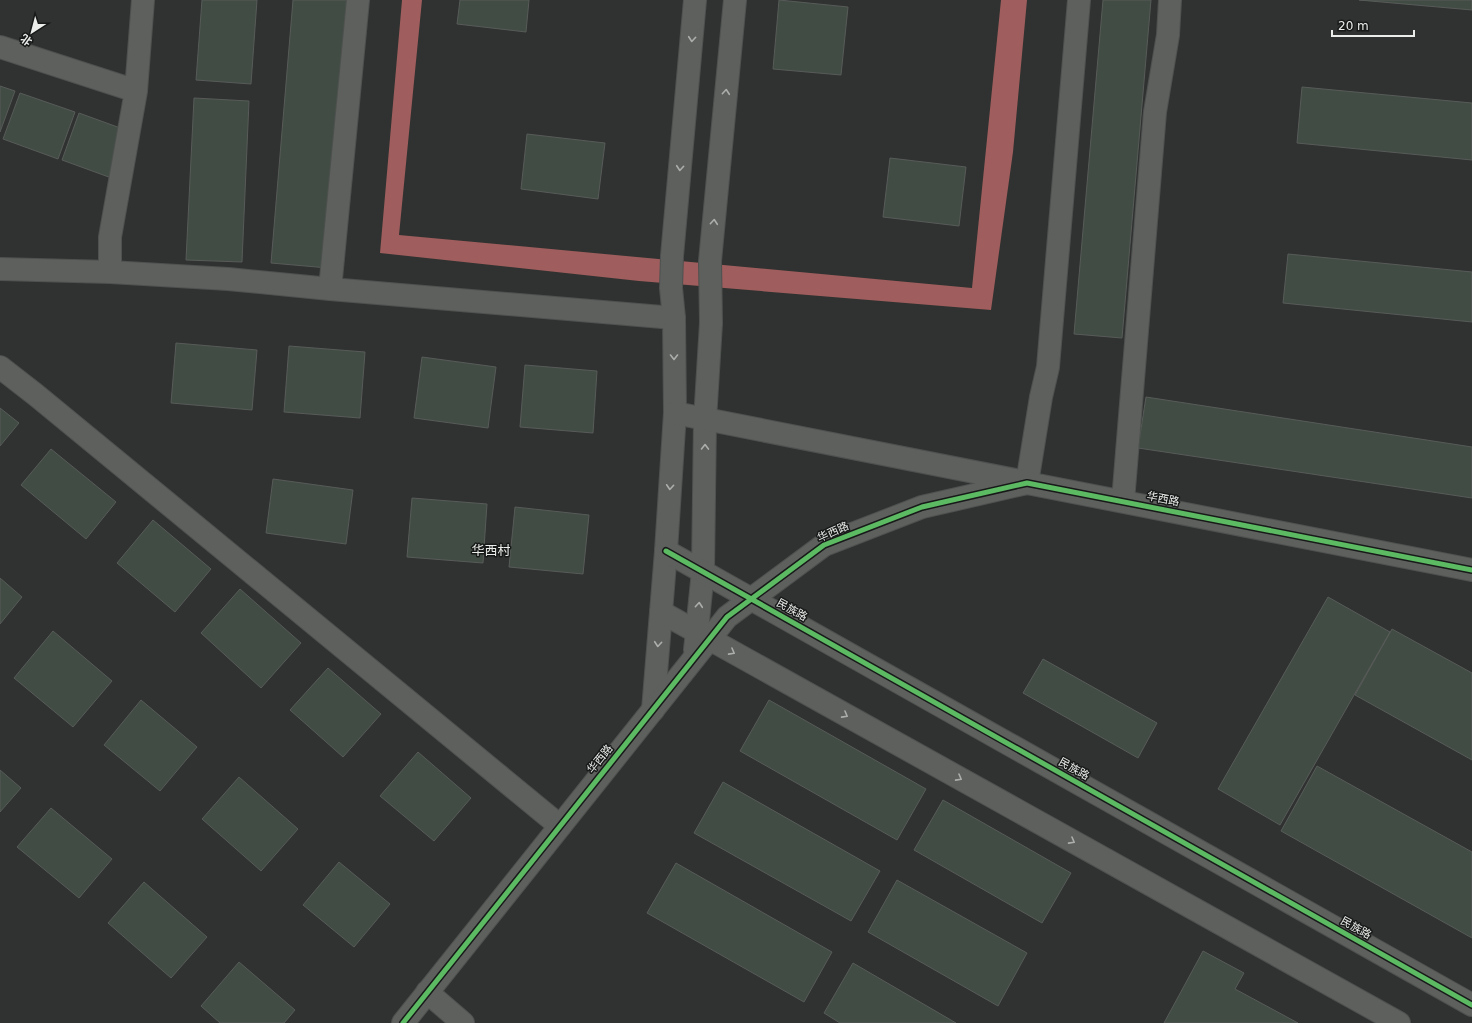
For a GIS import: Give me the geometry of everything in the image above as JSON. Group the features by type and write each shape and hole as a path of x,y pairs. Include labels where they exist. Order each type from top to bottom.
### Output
{"street":[{"path":"110,272 110,237 136,91 143,0"},
{"path":"330,289 358,0"},
{"path":"653,710 666,551 675,413 674,318 671,288 672,256 695,0"},
{"path":"703,636 705,420 710,323 710,260 734,0"},
{"path":"675,413 1027,482 1041,397 1048,367 1079,0"},
{"path":"1123,501 1155,112 1168,35 1170,0"},
{"path":"0,47 136,91"},
{"path":"0,269 110,272 228,279 674,318"},
{"path":"0,367 560,826"},
{"name":"华西路","path":"403,1023 695,658 703,636 824,545 922,507 1027,482 1472,570"},
{"name":"民族路","path":"666,551 1472,1005"},
{"path":"661,612 1399,1023"},
{"path":"427,992 463,1023"}],"shaded area":[{"path":"402,0 422,0 399,235 972,288 1001,0 1027,0 1013,152 991,310 639,281 380,253"}],"building":[{"path":"202,0 257,0 251,84 196,80"},
{"path":"293,0 350,0 328,268 271,263"},
{"path":"460,0 529,0 526,32 457,24"},
{"path":"779,0 848,7 841,75 773,69"},
{"path":"1103,0 1151,0 1122,338 1074,334"},
{"path":"1359,0 1472,0 1472,10"},
{"path":"0,86 15,91 0,132"},
{"path":"1302,87 1472,103 1472,160 1297,143"},
{"path":"20,93 75,112 58,159 3,139"},
{"path":"194,98 249,101 242,262 186,260"},
{"path":"79,113 134,133 117,180 62,160"},
{"path":"527,134 605,143 598,199 521,189"},
{"path":"890,158 966,167 959,226 883,217"},
{"path":"1288,254 1472,272 1472,322 1283,303"},
{"path":"176,343 257,350 252,410 171,403"},
{"path":"289,346 365,352 360,418 284,412"},
{"path":"422,357 496,367 488,428 414,418"},
{"path":"525,365 597,371 593,433 520,427"},
{"path":"1146,397 1472,447 1472,498 1138,448"},
{"path":"0,408 19,423 0,446"},
{"path":"51,449 116,502 86,539 21,485"},
{"path":"273,479 353,490 346,544 266,533"},
{"path":"412,498 487,504 483,563 407,557"},
{"path":"515,507 589,515 583,574 509,567"},
{"path":"153,520 211,569 175,612 117,563"},
{"path":"0,578 22,597 0,624"},
{"path":"240,589 301,643 261,688 201,633"},
{"path":"1328,597 1390,632 1280,825 1218,789"},
{"path":"1392,629 1472,673 1472,760 1355,695"},
{"path":"53,631 112,681 73,727 14,678"},
{"path":"1043,659 1157,723 1138,758 1023,693"},
{"path":"328,668 381,714 343,757 290,710"},
{"path":"141,700 197,747 160,791 104,745"},
{"path":"769,700 926,789 897,840 740,751"},
{"path":"418,752 471,798 434,841 380,796"},
{"path":"1317,766 1472,852 1472,938 1281,831"},
{"path":"0,770 21,788 0,812"},
{"path":"239,777 298,829 261,871 202,819"},
{"path":"723,782 880,871 851,921 694,833"},
{"path":"943,800 1071,873 1042,923 914,850"},
{"path":"51,808 112,859 79,898 17,847"},
{"path":"339,862 390,904 354,947 303,905"},
{"path":"676,863 832,952 804,1002 647,913"},
{"path":"897,880 1027,953 998,1006 868,932"},
{"path":"144,882 207,937 171,978 108,923"},
{"path":"1203,951 1244,973 1235,989 1298,1023 1164,1023"},
{"path":"239,962 295,1010 284,1023 220,1023 201,1006"},
{"path":"853,963 956,1023 840,1023 824,1013"}],"cycle path":[{"path":"403,1023 727,617 824,545 922,507 1027,483 1472,570"},
{"path":"666,551 1472,1005"}],"district":[{"name":"华西村","path":"491,550"}]}
